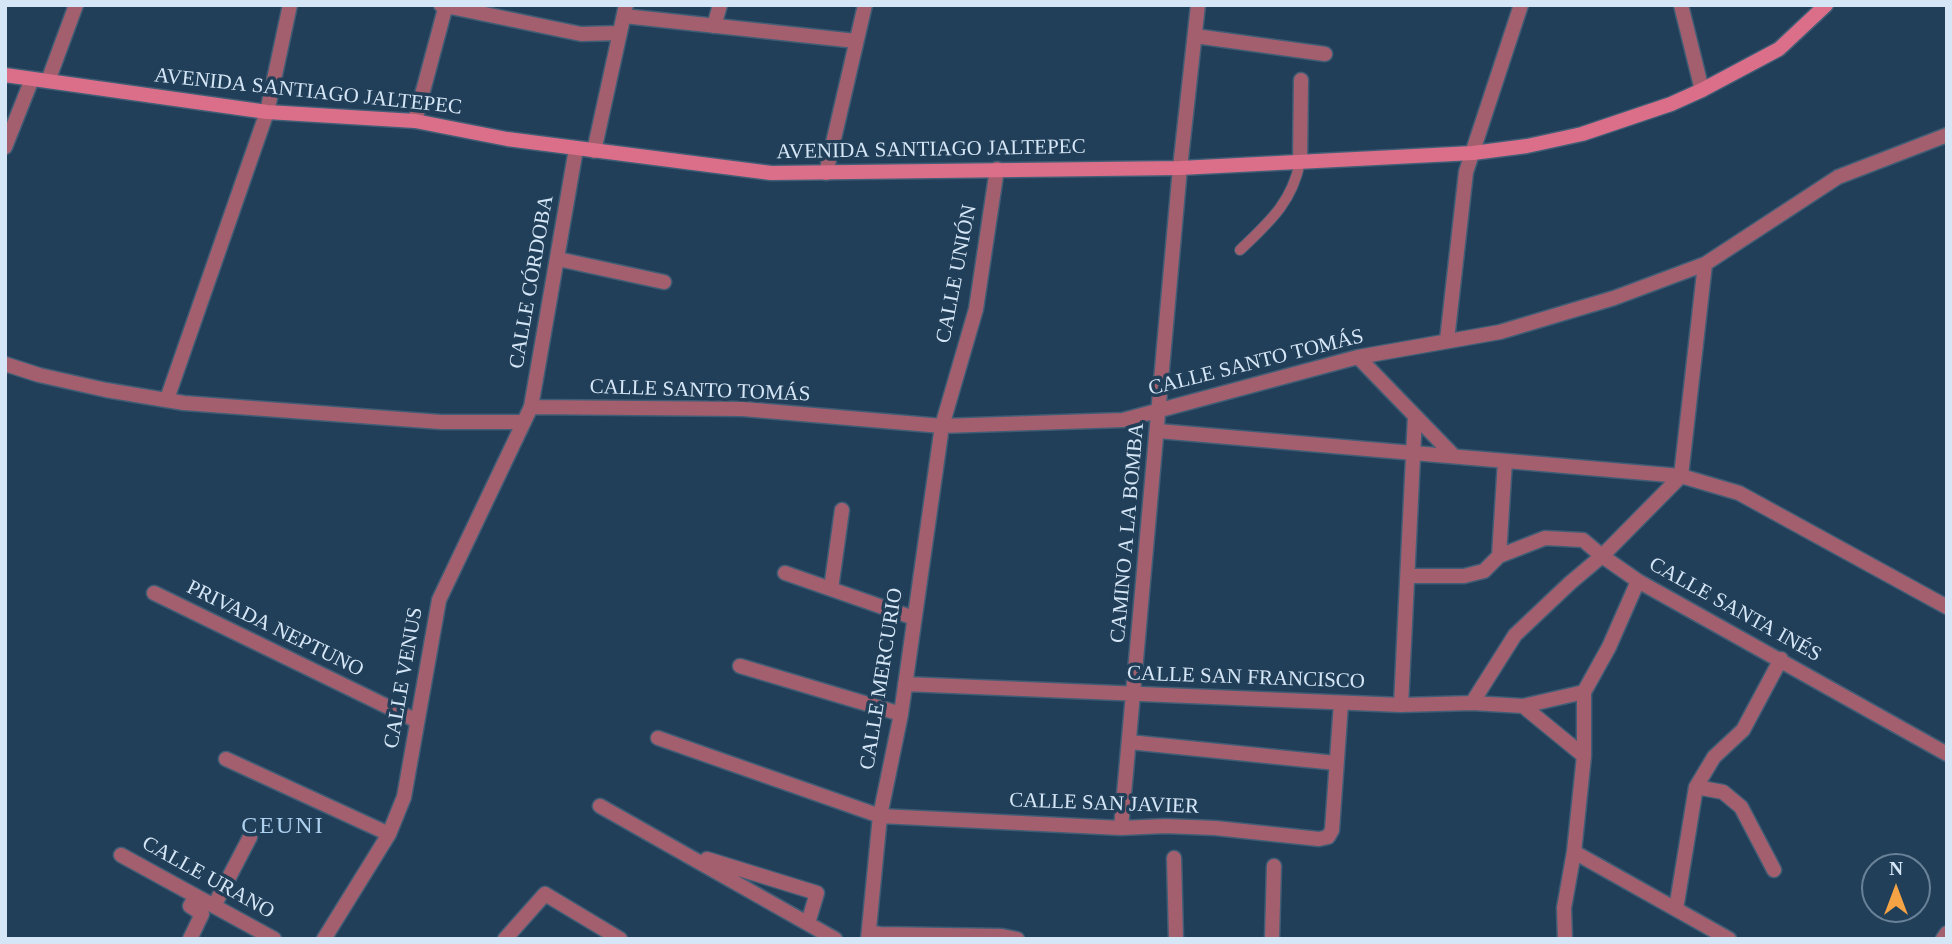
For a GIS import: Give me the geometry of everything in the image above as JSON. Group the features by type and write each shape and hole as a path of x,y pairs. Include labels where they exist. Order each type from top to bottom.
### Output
{"street":[{"path":"48,81 76,5"},
{"path":"167,399 267,112 290,5"},
{"path":"714,26 720,5"},
{"path":"826,173 865,5"},
{"name":"CAMINO A LA BOMBA","path":"1121,828 1180,169 1198,5"},
{"path":"1447,340 1466,172 1521,5"},
{"path":"1681,5 1702,90"},
{"name":"AVENIDA SANTIAGO JALTEPEC","path":"5,75 267,112 415,121 594,152 771,173 1180,169 1473,153 1527,146 1582,134 1671,104 1702,90 1779,49 1826,5"},
{"path":"415,121 445,6 581,34 620,33"},
{"path":"594,152 625,11 714,26 856,41"},
{"path":"1195,36 1325,54"},
{"path":"5,147 32,79"},
{"path":"1300,162 1301,80"},
{"name":"CALLE SANTO TOMÁS","path":"531,407 743,409 942,426 1123,419 1358,357 1500,332 1614,298 1705,264 1838,177 1947,135"},
{"name":"CALLE CÓRDOBA","path":"524,422 531,407 576,149"},
{"name":"CALLE UNIÓN","path":"942,426 976,309 998,169"},
{"path":"558,259 664,282"},
{"path":"1472,704 1515,635 1602,556 1681,476 1705,264"},
{"path":"1358,357 1453,455"},
{"path":"5,364 52,378 184,402 441,422 524,422"},
{"path":"1401,705 1415,416"},
{"name":"CALLE VENUS","path":"324,939 390,834 404,797 439,600 524,422"},
{"name":"CALLE MERCURIO","path":"869,935 880,816 901,714 942,426"},
{"path":"1158,431 1681,476 1739,493 1947,607"},
{"path":"1499,556 1505,461"},
{"path":"831,589 842,510"},
{"name":"CALLE SANTA INÉS","path":"1408,576 1464,576 1484,571 1499,556 1545,538 1583,540 1638,581 1947,754"},
{"path":"785,573 914,618"},
{"path":"1565,939 1564,908 1574,852 1584,756 1584,692 1609,647 1638,581"},
{"name":"PRIVADA NEPTUNO","path":"154,593 417,721"},
{"path":"1676,909 1696,787 1714,757 1742,730 1781,659"},
{"path":"740,666 901,714"},
{"name":"CALLE SAN FRANCISCO","path":"905,684 1401,705 1523,706 1584,692"},
{"path":"1129,742 1336,763 1341,703"},
{"path":"1523,706 1584,756"},
{"name":"CALLE SAN JAVIER","path":"658,738 880,816 1121,828 1216,828 1319,839 1328,837 1332,830 1336,763"},
{"path":"226,759 390,834"},
{"path":"1696,787 1723,792 1741,807 1774,870"},
{"path":"600,806 835,939"},
{"path":"214,906 250,837"},
{"path":"680,851 817,893 808,923"},
{"path":"1574,852 1729,939"},
{"name":"CALLE URANO","path":"121,855 274,939"},
{"path":"1174,858 1177,939"},
{"path":"1272,939 1274,866"},
{"path":"505,939 544,894 620,939"},
{"path":"190,939 202,914 190,906 196,896"},
{"path":"1943,939 1947,933"},
{"path":"869,935 1002,936 1017,939"}],"lane":[{"path":"1240,250 1285,204 1297,177 1300,162"}],"district":[{"name":"CEUNI","path":"283,827"}]}
